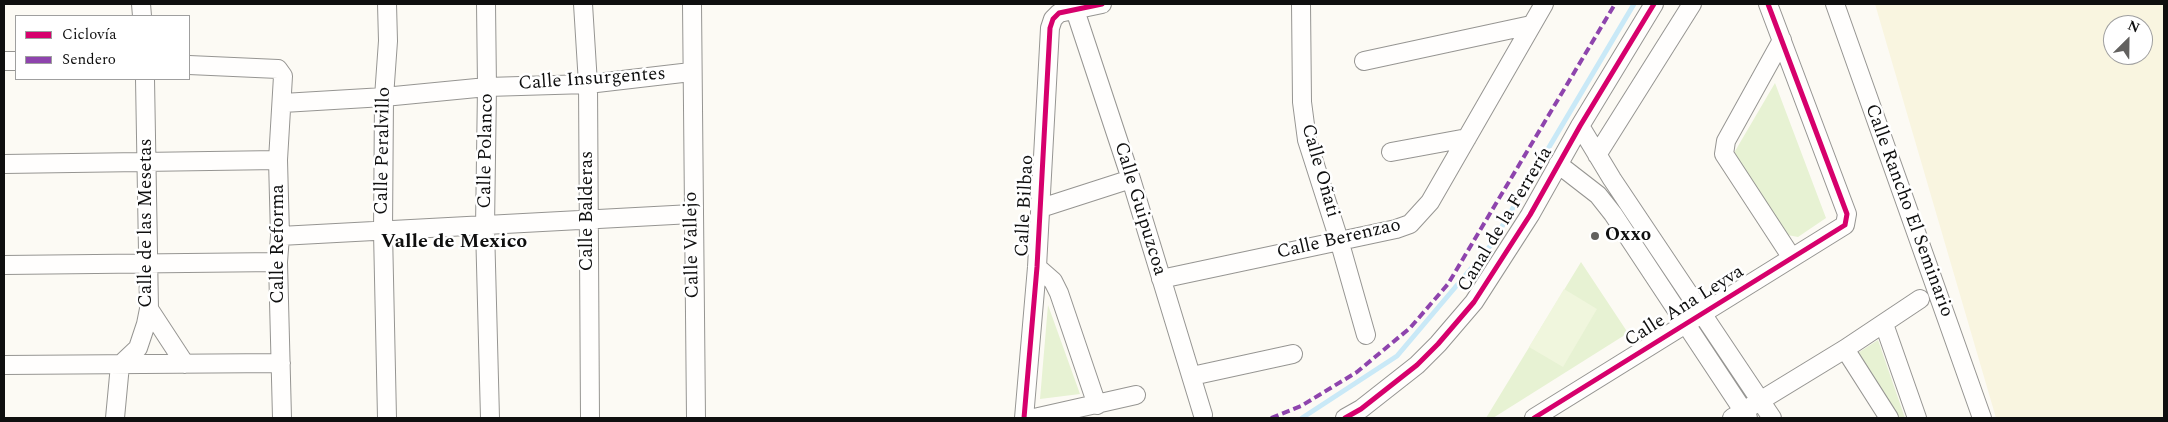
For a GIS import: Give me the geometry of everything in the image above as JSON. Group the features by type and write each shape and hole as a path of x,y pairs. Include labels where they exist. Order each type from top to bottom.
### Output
{"street":[{"name":"Calle Peralvillo","path":"386,4 388,41 384,97 383,232 387,418"},
{"name":"Calle Polanco","path":"486,4 488,87 486,227 490,418"},
{"name":"Calle Balderas","path":"583,4 588,84 590,418"},
{"name":"Calle Vallejo","path":"692,4 692,214 696,418"},
{"name":"Calle Bilbao","path":"1024,418 1041,208 1050,28 1053,19 1059,13 1074,6 1102,4"},
{"name":"Calle Oñati","path":"1301,4 1302,102 1307,140 1339,240 1366,335"},
{"name":"Calle Berenzao","path":"1161,279 1396,229 1410,224 1430,202 1544,4"},
{"name":"Canal de la Ferrería","path":"1345,418 1361,409 1417,365 1474,302 1509,250 1580,126 1654,4"},
{"path":"1597,155 1692,4"},
{"path":"1768,4 1782,40 1726,140 1724,154 1792,258"},
{"name":"Calle Rancho El Seminario","path":"1834,4 1982,418"},
{"name":"Calle Guipuzcoa","path":"1074,6 1131,179 1204,415"},
{"path":"1364,61 1531,25"},
{"name":"Calle Ana Leyva","path":"1534,418 1845,225 1848,218 1782,40"},
{"name":"Calle Reforma","path":"190,65 278,69 282,71 283,103 278,160 280,236 278,262 282,418"},
{"name":"Calle Insurgentes","path":"283,103 384,97 488,87 588,84 692,72"},
{"name":"Calle de las Mesetas","path":"120,365 138,348 149,309 145,80"},
{"path":"1580,126 1597,155 1772,418"},
{"path":"1391,152 1467,138"},
{"path":"4,164 278,160"},
{"path":"1558,164 1598,195 1606,204 1687,323 1741,416 1760,401 1845,349 1920,299"},
{"path":"1041,208 1131,179"},
{"path":"280,236 486,227 692,214"},
{"path":"4,265 278,262"},
{"path":"1037,267 1053,281 1059,292 1097,405"},
{"path":"149,309 185,364"},
{"path":"1884,324 1917,418"},
{"path":"1845,349 1890,418"},
{"path":"1192,376 1293,354"},
{"path":"4,365 281,363"},
{"path":"115,418 120,365"},
{"path":"1034,418 1097,405 1136,394"}],"shaded area":[{"path":"1875,4 2164,4 2164,418 1996,418"}],"green space":[{"path":"1775,83 1826,218 1798,237 1777,233 1731,158"},
{"path":"1581,262 1628,333 1493,418 1486,418"},
{"path":"1564,289 1597,309 1563,367 1529,347"},
{"path":"1048,305 1080,394 1040,399"},
{"path":"1878,340 1905,418 1897,418 1850,358"}],"waterway":[{"path":"1302,418 1397,356 1491,245 1634,4"}],"marked path":[{"path":"1271,418 1301,406 1357,372 1410,328 1448,284 1615,4"}],"cycle path":[{"path":"1024,418 1037,267 1050,28 1053,19 1059,13 1102,4"},
{"path":"1345,418 1361,409 1417,365 1474,302 1530,215 1580,126 1654,4"},
{"path":"1534,418 1845,225 1847,214 1768,4"}],"place":[{"name":"Oxxo","path":"1595,236"}],"district":[{"name":"Valle de Mexico","path":"454,243"}]}
